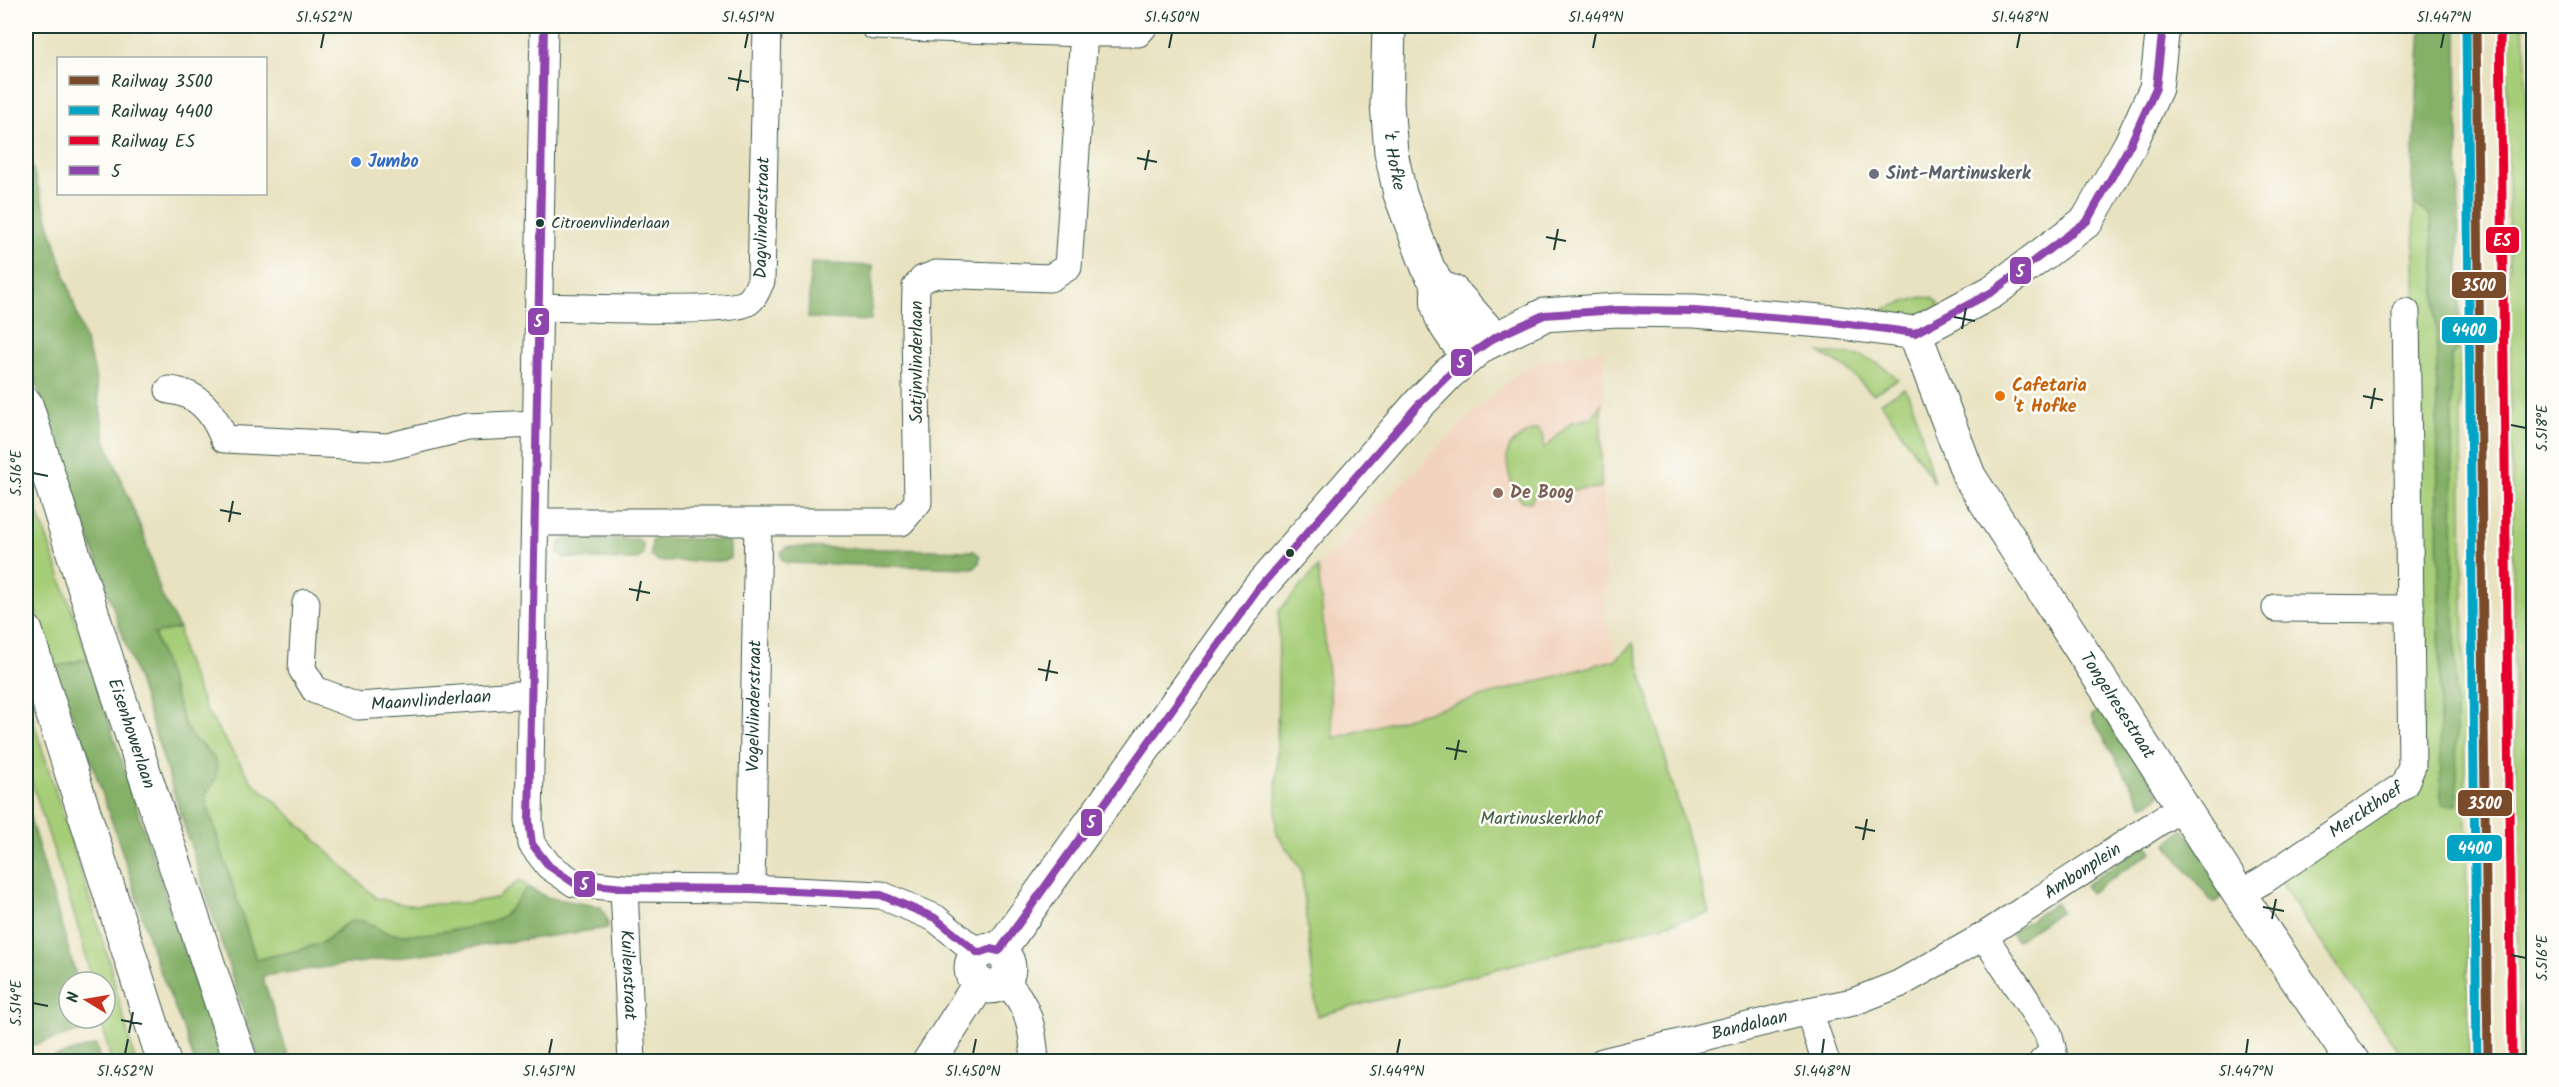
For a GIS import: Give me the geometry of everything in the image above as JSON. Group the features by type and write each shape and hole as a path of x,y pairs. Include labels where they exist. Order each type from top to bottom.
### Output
{"main road":[{"name":"'t Hofke","path":"1389,26 1387,103 1391,153 1400,195 1428,268 1439,287 1453,292 1481,347"},
{"path":"929,1062 990,967 1259,588 1419,405 1481,347 1544,315 1617,310 1694,311 1834,322 1915,333 1992,292 2087,221 2130,145 2156,88 2163,26"},
{"name":"Tongelresestraat","path":"1915,333 1969,476 2347,1059"},
{"name":"Eisenhowerlaan","path":"26,404 114,682 241,1062"},
{"path":"26,631 164,1062"}],"street":[{"path":"544,26 529,821 532,844 549,866 574,883 624,888 751,889 881,896 935,918 990,967 1020,999 1034,1030 1035,1062"},
{"name":"Dagvlinderstraat","path":"539,307 711,308 745,304 754,296 761,281 762,269 767,26"},
{"path":"874,26 933,26 1084,33 1138,33 1144,26"},
{"name":"Satijnvlinderlaan","path":"535,522 901,522 918,502 916,287 923,279 936,274 1050,278 1068,267 1084,33"},
{"name":"Merckthoef","path":"2239,894 2264,880 2404,785 2412,766 2406,312"},
{"path":"169,390 180,391 205,405 217,420 224,439 387,447 468,428 537,424"},
{"name":"Vogelvlinderstraat","path":"751,889 758,523"},
{"name":"Maanvlinderlaan","path":"306,603 302,669 315,690 358,706 532,694"},
{"path":"2276,608 2411,609"},
{"name":"Ambonplein","path":"1809,1011 1853,1002 1899,984 1984,936 2183,806"},
{"name":"Kuilenstraat","path":"624,888 632,1062"},
{"path":"1984,936 2048,1033 2053,1052 2042,1062"},
{"name":"Bandalaan","path":"1602,1062 1809,1011 1826,1062"}],"shaded area":[{"name":"De Boog","path":"1604,350 1605,618 1618,659 1333,738 1318,567 1467,418 1520,371 1548,359"}],"green space":[{"path":"2421,26 2457,26 2460,346 2451,357 2457,805 2441,805 2436,279 2430,216 2414,203 2412,177"},
{"path":"2506,26 2524,26 2526,63 2533,713 2533,1062 2519,1061"},
{"path":"26,147 94,370 105,439 144,536 161,594 179,628 154,634 185,726 193,738 211,754 217,764 216,777 205,798 256,960 315,945 327,940 345,924 353,921 363,921 386,933 400,935 447,931 492,922 504,915 528,887 546,897 601,907 607,919 608,928 262,976 290,1061 259,1061 140,686 26,354"},
{"path":"2414,203 2430,216 2436,279 2441,805 2457,804 2451,357 2460,346 2469,1061 2406,1061 2305,920 2279,879 2418,790 2423,776"},
{"path":"811,263 873,266 871,321 808,318"},
{"path":"1922,297 1932,298 1940,305 1921,314 1883,318 1886,308"},
{"path":"1820,353 1853,355 1871,360 1880,364 1898,379 1873,394 1846,368"},
{"path":"1904,388 1918,420 1934,482 1881,402"},
{"path":"1601,404 1601,488 1536,492 1531,502 1522,501 1512,483 1508,467 1508,453 1512,444 1522,436 1538,429 1544,437 1544,449 1572,422 1592,418"},
{"path":"26,477 88,658 53,668 26,578"},
{"path":"567,538 637,539 643,543 643,555 635,560 564,558 558,552 560,543"},
{"path":"656,538 726,540 730,544 730,558 725,561 658,561 651,556 652,541"},
{"path":"787,547 974,551 980,556 975,568 787,563 782,560 781,552"},
{"name":"Martinuskerkhof","path":"1318,567 1334,738 1617,659 1633,643 1709,913 1317,1016 1301,869 1276,833 1279,611"},
{"path":"179,628 183,654 207,712 252,782 274,800 376,898 406,905 466,903 497,898 520,880 528,887 504,915 492,922 447,931 400,935 386,933 363,921 353,921 345,924 327,940 315,945 256,960 205,798 207,790 215,780 205,747 192,738 185,726 154,633"},
{"path":"88,658 171,913 224,1061 194,1061 153,953 132,881 92,763 53,668"},
{"path":"26,698 111,970 89,970 80,933 26,764"},
{"path":"2099,710 2105,712 2160,795 2143,806 2091,716"},
{"path":"26,804 74,970 57,970 57,1030 85,1030 26,1047"},
{"path":"2184,829 2227,894 2213,903 2167,845"},
{"path":"2146,844 2152,852 2090,893 2085,885"},
{"path":"2056,903 2061,911 2016,941 2011,932"},
{"path":"117,992 135,1061 111,1061 104,1030 117,1030"},
{"path":"96,1045 100,1061 39,1061"}],"rail line":[{"name":"4400","path":"2466,26 2477,1062"},
{"name":"3500","path":"2476,26 2488,1062"},
{"name":"ES","path":"2500,26 2512,1062"}],"transit line":[{"name":"5","path":"544,26 529,821 532,844 549,866 574,883 624,888 751,889 881,895 935,918 978,953 990,949 999,951 1259,588 1418,405 1468,356 1494,338 1544,315 1617,310 1694,311 1834,322 1915,333 1992,292 2087,221 2130,145 2156,88 2163,26"}],"place":[{"name":"Jumbo","path":"356,162"},
{"name":"Sint-Martinuskerk","path":"1874,174"},
{"name":"Citroenvlinderlaan","path":"540,223"},
{"name":"Cafetaria 't Hofke","path":"2000,396"},
{"name":"De Boog","path":"1498,493"}]}
